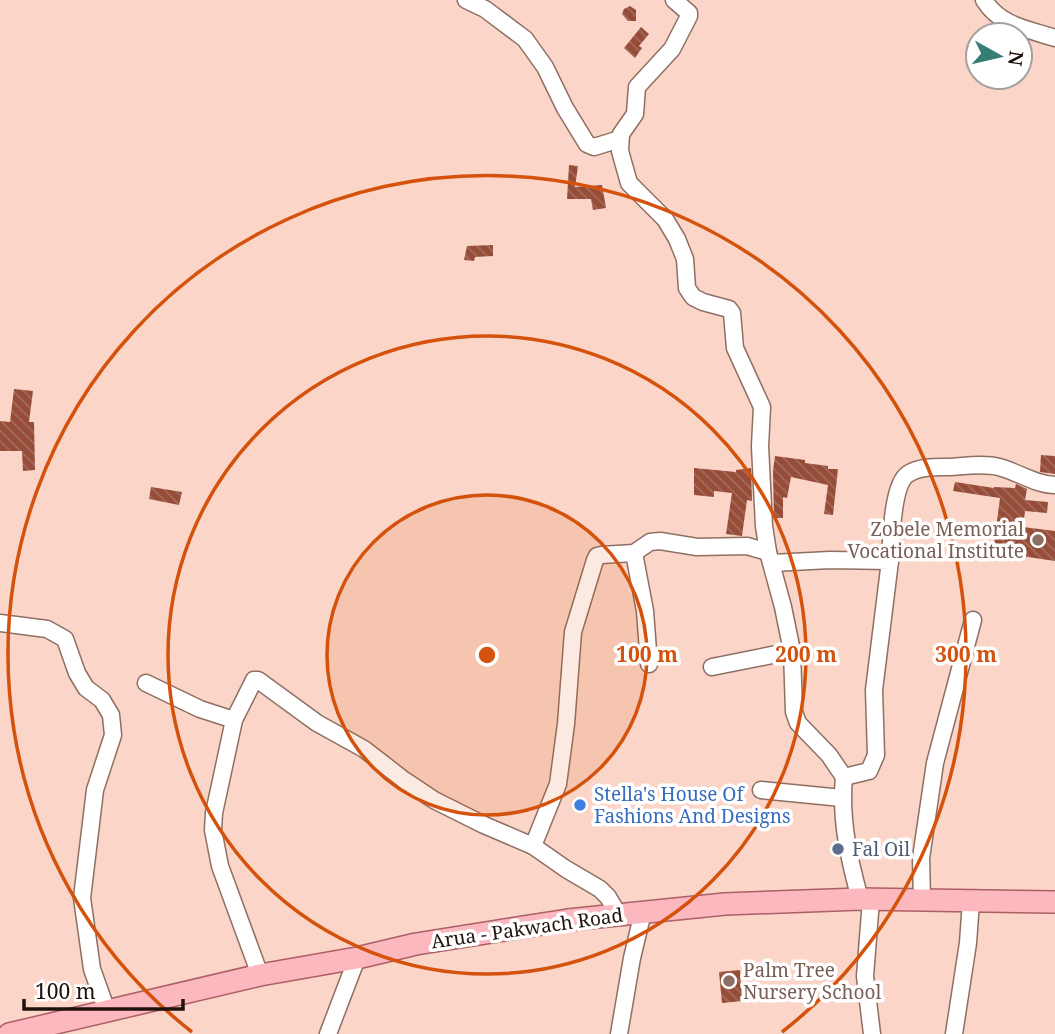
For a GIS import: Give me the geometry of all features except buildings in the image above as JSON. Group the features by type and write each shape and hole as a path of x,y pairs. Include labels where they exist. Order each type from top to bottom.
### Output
{"main road":[{"name":"Arua - Pakwach Road","path":"9,1034 260,975 428,942 618,914 725,904 865,900 1055,902"}],"street":[{"path":"466,0 485,9 525,39 545,67 587,144 594,147 620,139"},
{"path":"674,0 689,16 672,49 637,87 635,114 622,132 620,150 629,183 665,219 681,248 685,259 687,288 693,297 729,309 732,313 735,348 762,407 760,446 764,526 792,651 796,718 829,755 844,777 842,798 846,846 865,900 865,976 872,1034"},
{"path":"984,0 996,16 1006,22 1055,38"},
{"path":"844,777 869,771 876,755 874,690 895,498 899,484 908,474 924,468 993,466 1016,472 1044,485 1055,485"},
{"path":"533,846 558,784 573,632 597,555 634,554 650,542 660,541 697,547 747,546 770,558 890,561"},
{"path":"634,554 645,611 649,664"},
{"path":"922,900 921,858 935,763 973,620"},
{"path":"0,623 47,629 65,639 73,663 86,688 102,701 111,715 113,735 95,790 82,898 92,969 107,1011"},
{"path":"712,667 792,651"},
{"path":"260,975 220,866 213,830 234,720 252,682 258,680 317,723 364,749 433,800 533,846 600,889 618,914"},
{"path":"146,683 200,709 234,720"},
{"path":"761,790 842,798"},
{"path":"954,1034 968,943 971,901"},
{"path":"619,1034 643,912"},
{"path":"328,1034 357,958"}],"place":[{"name":"Zobele Memorial Vocational Institute","path":"1038,540"},
{"name":"Stella's House Of Fashions And Designs","path":"580,805"},
{"name":"Fal Oil","path":"838,849"},
{"name":"Palm Tree Nursery School","path":"729,981"}]}
